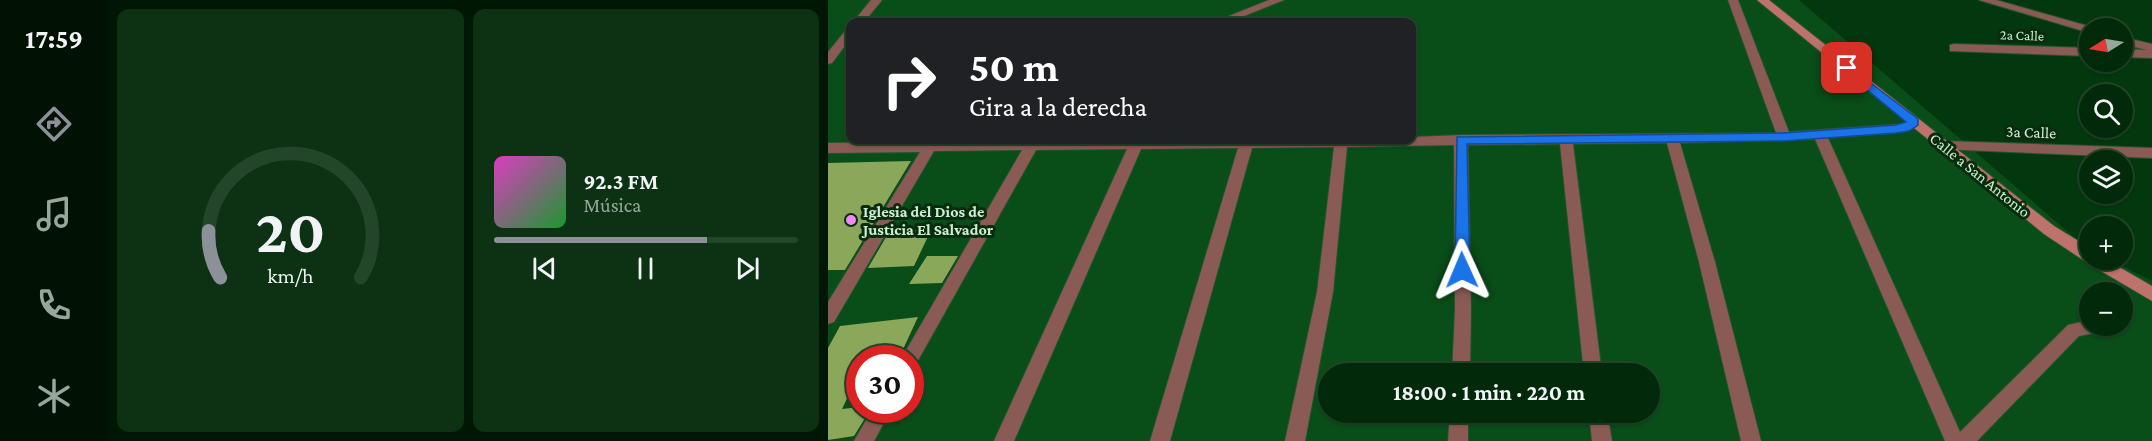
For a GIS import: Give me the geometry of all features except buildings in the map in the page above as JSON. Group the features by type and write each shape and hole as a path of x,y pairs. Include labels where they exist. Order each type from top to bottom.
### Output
{"street":[{"path":"861,18 877,0"},
{"path":"1231,18 1279,0"},
{"path":"1733,0 1784,137"},
{"name":"Calle a San Antonio","path":"1762,0 2049,230 2079,249"},
{"path":"1984,0 2079,27"},
{"path":"828,60 846,37"},
{"path":"2133,43 2152,48"},
{"name":"2a Calle","path":"1954,48 2079,52"},
{"path":"2133,53 2152,54"},
{"path":"1416,141 1784,137 1905,128 1914,122"},
{"path":"1820,135 1955,441"},
{"path":"1672,138 1707,262 1751,441"},
{"path":"1566,139 1592,363"},
{"path":"1461,140 1461,363"},
{"path":"828,147 892,144"},
{"path":"828,317 934,144"},
{"path":"1000,144 1136,144 1004,441"},
{"path":"1160,441 1246,144"},
{"path":"1295,441 1325,292 1341,144"},
{"path":"918,345 1032,145"},
{"name":"3a Calle","path":"1944,146 2152,153"},
{"path":"2112,270 2152,294"},
{"path":"1964,441 2074,330 2079,329"},
{"path":"864,441 874,423"},
{"path":"1458,441 1459,423"},
{"path":"1600,423 1602,441"}],"green space":[{"path":"828,0 1799,0 2079,241 2079,270 2130,270 2152,281 2152,441 828,441"}],"place":[{"name":"Iglesia del Dios de Justicia El Salvador","path":"851,220"}],"route":[{"path":"1462,270 1461,140 1784,137 1905,128 1914,122 1847,68"}]}
